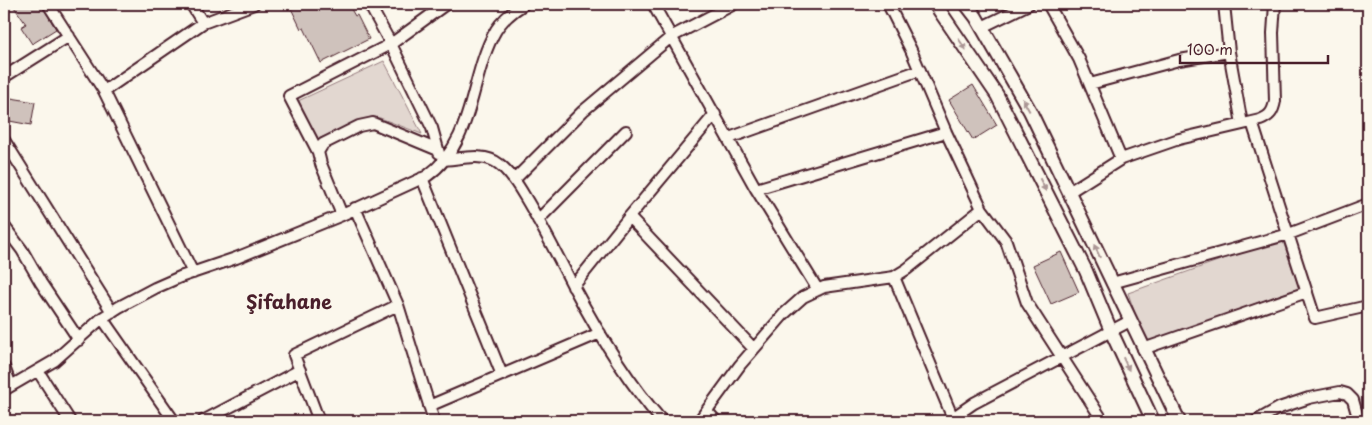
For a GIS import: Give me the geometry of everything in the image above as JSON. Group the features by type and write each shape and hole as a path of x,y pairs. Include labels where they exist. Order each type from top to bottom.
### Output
{"main road":[{"path":"935,4 997,95 1086,271 1111,331 1153,421"},
{"path":"966,4 982,27 1030,111 1179,421"}],"street":[{"path":"48,4 104,91 193,273"},
{"path":"191,4 203,23"},
{"path":"104,91 203,23 254,4"},
{"path":"369,4 432,128 441,160 436,170"},
{"path":"342,215 318,152 289,96 391,44 446,4"},
{"path":"4,367 7,388 54,361 102,318 155,288 236,258 342,215 436,170 454,146 467,118 490,43 497,29 505,19 524,4"},
{"path":"652,4 756,189 818,290"},
{"path":"514,180 583,111 671,37 734,4"},
{"path":"888,4 920,70 946,132 982,209 1006,241 1028,303 1103,421"},
{"path":"982,27 1029,4"},
{"path":"1048,4 1080,58 1121,159"},
{"path":"1224,4 1229,52 1247,123 1288,234 1316,318 1368,306"},
{"path":"1069,192 1121,159 1179,138 1267,117 1273,111 1275,101 1273,33 1276,4"},
{"path":"4,77 69,36"},
{"path":"1090,84 1179,60 1229,52"},
{"path":"729,138 920,70"},
{"path":"573,286 715,114"},
{"path":"318,152 323,144 359,126 373,123 438,150"},
{"path":"538,220 626,131"},
{"path":"756,189 946,132"},
{"path":"4,140 112,312"},
{"path":"443,160 474,157 490,159 499,163 514,180 618,364 641,397 662,421"},
{"path":"422,178 502,375"},
{"path":"1112,283 1288,234 1368,204"},
{"path":"355,208 398,305 434,421"},
{"path":"699,421 753,348 784,314 803,297 824,287 894,277 907,269 982,209"},
{"path":"629,217 753,348"},
{"path":"4,226 22,250 41,283 79,340"},
{"path":"894,277 952,420 974,404 1130,321"},
{"path":"1143,349 1307,292"},
{"path":"319,421 294,355 398,305"},
{"path":"102,318 174,421"},
{"path":"429,406 600,333"},
{"path":"202,421 300,370"},
{"path":"38,371 70,421"},
{"path":"1256,421 1278,408 1340,392 1348,394 1353,400 1359,421"},
{"path":"707,411 716,421"}],"shaded area":[{"path":"384,61 422,134 380,118 371,117 318,139 298,101"},
{"path":"1282,238 1299,288 1145,343 1128,293"}],"building":[{"path":"12,4 41,4 56,29 32,44 21,27 26,24"},
{"path":"289,4 348,4 355,16 357,15 369,39 321,63 304,28 301,29"},
{"path":"973,85 997,125 973,140 949,100"},
{"path":"5,97 35,102 31,125 4,120"},
{"path":"1061,252 1079,292 1051,304 1033,265"}],"district":[{"name":"Şifahane","path":"289,301"}]}
